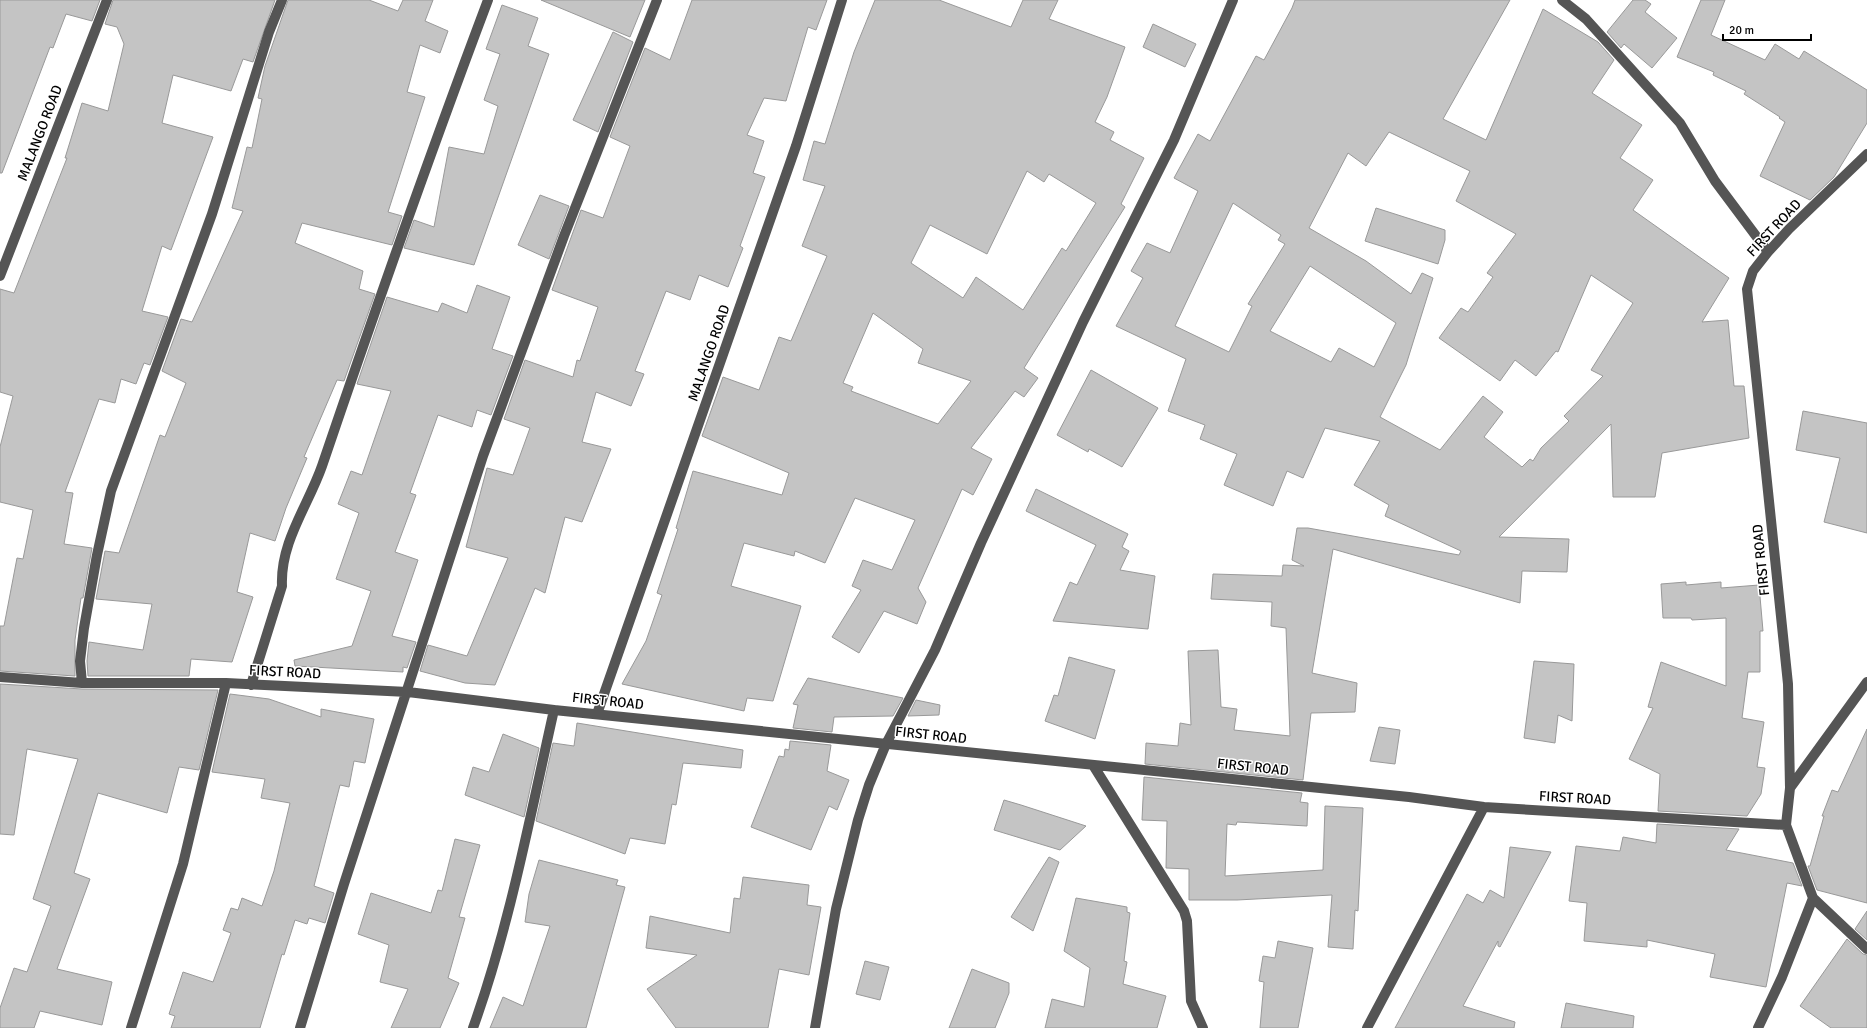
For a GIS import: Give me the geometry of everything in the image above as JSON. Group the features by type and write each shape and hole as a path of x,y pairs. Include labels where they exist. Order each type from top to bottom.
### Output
{"street":[{"name":"MALANGO ROAD","path":"0,276 107,0"},
{"path":"82,683 80,661 84,628 97,555 111,491 212,214 269,32 282,0"},
{"path":"251,685 282,586 281,571 286,548 321,469 414,200 488,0"},
{"path":"300,1028 344,884 408,692 483,456 564,236 657,0"},
{"name":"MALANGO ROAD","path":"597,714 793,153 842,0"},
{"path":"815,1028 836,909 858,820 869,785 886,744 935,650 981,543 1080,329 1174,140 1233,0"},
{"path":"1562,0 1586,19 1680,123 1715,181 1768,252"},
{"name":"FIRST ROAD","path":"0,676 82,683 226,683 408,692 554,710 1093,765 1484,807 1786,825 1790,788 1788,684 1747,289 1753,271 1768,252 1867,154"},
{"path":"1790,788 1867,682"},
{"path":"131,1028 183,864 226,683"},
{"path":"473,1028 486,991 508,911 554,710"},
{"path":"1093,765 1184,911 1187,921 1191,1001 1203,1028"},
{"path":"1367,1028 1484,807"},
{"path":"1786,825 1813,898 1867,949"},
{"path":"1758,1028 1782,977 1813,898"}],"building":[{"path":"0,0 100,0 92,21 66,14 53,48 50,47 2,173 0,173"},
{"path":"113,0 275,0 253,62 243,59 231,91 173,75 162,123 213,137 171,250 162,246 142,311 168,317 150,365 144,363 136,384 121,379 115,403 99,399 65,492 73,493 64,544 92,548 83,598 81,598 75,640 75,676 0,671 0,626 4,626 17,558 23,559 33,510 0,502 0,447 13,396 0,392 0,289 14,293 67,158 65,158 82,103 108,111 124,44 117,27 105,24"},
{"path":"288,0 369,0 398,11 403,0 433,0 425,21 448,31 440,53 420,45 407,92 425,97 388,212 402,216 392,245 302,223 295,243 363,271 359,289 375,294 344,381 337,380 304,457 307,458 286,508 275,541 250,533 237,592 253,597 232,662 191,659 189,676 88,676 87,661 89,642 143,650 152,604 96,599 105,551 119,553 160,435 165,437 186,383 162,371 181,319 192,322 243,211 232,208 247,147 252,148 262,99 258,98 265,66"},
{"path":"541,0 645,0 630,37"},
{"path":"692,0 827,0 816,30 808,27 786,101 764,98 747,135 764,141 753,173 765,177 740,246 743,248 728,287 699,275 690,300 666,291 635,371 644,374 631,406 596,392 582,442 611,449 582,522 565,517 545,593 535,588 495,685 465,683 420,671 428,645 467,656 508,558 466,547 487,468 513,475 530,428 504,419 525,360 573,377 577,360 580,361 598,307 552,290 581,210 603,218 630,146 610,137 645,48 670,60"},
{"path":"875,0 939,0 1011,27 1023,0 1058,0 1049,19 1125,47 1107,97 1095,122 1114,132 1110,140 1144,158 1121,204 1125,207 1024,368 1038,378 1024,397 1015,391 971,448 992,459 973,495 962,489 918,588 926,602 917,624 884,611 859,653 832,637 861,590 852,586 863,560 892,570 915,520 855,498 825,563 795,551 794,556 744,543 731,586 801,606 773,701 747,698 744,711 622,684 646,641 662,595 657,593 678,529 676,528 693,471 782,495 789,473 702,436 723,377 759,390 779,337 791,341 827,256 802,246 825,186 803,180 814,141 825,144 854,52","holes":["1027,171 1044,182 1049,174 1096,203 1066,251 1062,248 1023,310 976,277 963,298 911,263 930,225 987,254","873,313 923,349 918,363 971,381 938,424 851,391 853,387 843,383"]},
{"path":"1295,0 1510,0 1443,119 1486,140 1543,9 1598,42 1614,60 1592,93 1642,125 1620,158 1653,180 1633,210 1729,278 1702,322 1728,320 1734,386 1744,386 1749,438 1662,453 1655,497 1613,497 1611,424 1499,537 1569,539 1567,572 1522,571 1520,603 1333,549 1312,673 1357,683 1355,712 1311,713 1303,780 1145,764 1146,743 1178,746 1180,723 1191,725 1188,651 1218,650 1221,707 1237,709 1234,730 1290,736 1286,628 1271,626 1272,602 1211,599 1213,574 1282,576 1283,565 1304,566 1292,560 1297,528 1308,528 1459,555 1461,551 1385,516 1389,505 1354,485 1380,441 1325,428 1303,478 1287,471 1273,506 1224,485 1237,454 1200,439 1205,425 1168,411 1186,359 1116,326 1143,278 1131,271 1147,243 1170,253 1198,191 1174,178 1198,134 1210,141 1256,56 1264,60","holes":["1389,132 1470,171 1456,201 1516,234 1487,273 1493,277 1468,312 1461,308 1439,338 1500,381 1515,360 1536,376 1556,351 1558,352 1591,275 1633,303 1591,370 1603,376 1564,416 1569,421 1541,448 1533,461 1530,459 1522,467 1484,437 1503,412 1483,396 1440,450 1380,417 1406,365 1433,278 1422,273 1411,294 1366,261 1309,228 1348,153 1366,166","1233,203 1281,235 1278,240 1285,244 1248,304 1252,306 1229,352 1175,326","1310,266 1396,323 1374,367 1339,348 1331,362 1270,331"]},
{"path":"1633,0 1645,0 1651,4 1645,12 1677,38 1652,68 1624,44 1621,48 1607,32"},
{"path":"1701,0 1725,0 1711,35 1765,60 1775,44 1799,59 1804,51 1867,90 1867,123 1834,177 1810,200 1760,176 1785,122 1779,118 1780,117 1744,94 1746,91 1713,75 1714,72 1677,57"},
{"path":"502,5 538,18 528,46 549,54 474,265 404,248 414,220 434,227 449,147 484,154 498,106 484,100 500,54 486,49"},
{"path":"1153,24 1196,44 1185,67 1143,47"},
{"path":"613,32 633,42 598,132 573,120"},
{"path":"540,195 569,206 549,259 518,245"},
{"path":"1376,208 1445,230 1445,240 1438,264 1365,241"},
{"path":"477,285 510,297 492,349 513,356 491,415 477,410 472,427 438,415 410,493 416,495 395,552 418,560 392,636 416,642 407,668 403,667 403,672 295,666 294,660 352,646 371,591 336,579 359,513 338,504 351,471 362,475 391,391 357,384 387,297 438,312 442,303 467,313"},
{"path":"1091,370 1158,408 1122,467 1089,449 1088,452 1057,435"},
{"path":"1803,411 1867,423 1867,533 1824,522 1840,458 1796,450"},
{"path":"1036,489 1128,534 1122,547 1129,551 1120,570 1155,576 1148,629 1053,621 1070,582 1077,585 1096,545 1026,511"},
{"path":"1686,582 1686,585 1721,582 1721,588 1759,585 1763,631 1760,631 1760,672 1748,672 1742,718 1764,722 1757,767 1765,768 1761,794 1747,816 1658,811 1660,774 1629,759 1653,708 1648,707 1661,662 1726,686 1726,618 1692,620 1691,618 1663,618 1661,584"},
{"path":"1069,657 1115,670 1095,739 1045,721 1054,695 1058,696"},
{"path":"1534,661 1574,664 1572,721 1558,715 1555,743 1524,738"},
{"path":"808,678 903,698 893,716 834,717 832,732 793,728 798,705 793,704"},
{"path":"0,684 82,689 218,690 199,770 179,767 167,813 98,793 74,873 90,879 57,969 112,982 102,1025 40,1011 34,1028 0,1028 0,1008 14,968 27,972 51,906 33,899 78,759 27,749 14,835 0,834"},
{"path":"230,694 269,699 321,717 321,709 374,719 365,763 354,761 349,787 340,785 314,886 334,893 325,923 309,918 307,924 295,920 284,955 282,954 260,1028 171,1028 175,1016 169,1014 183,972 213,982 231,933 223,930 231,908 238,910 242,898 262,906 274,871 290,803 261,798 265,779 212,772"},
{"path":"916,700 940,705 939,715 908,716"},
{"path":"577,723 743,750 741,768 683,763 676,805 672,804 665,844 630,838 625,854 536,821 553,743 574,746"},
{"path":"1379,727 1400,730 1395,764 1370,761"},
{"path":"1867,729 1867,903 1817,890 1808,866 1810,866 1824,816 1822,816 1832,790 1838,792"},
{"path":"503,734 539,748 524,817 465,795 473,767 489,772"},
{"path":"790,741 831,745 827,771 849,780 837,810 829,806 811,850 751,827 779,756 784,757 785,749 789,750"},
{"path":"1144,777 1302,793 1300,802 1308,803 1307,826 1237,822 1236,825 1227,824 1225,876 1323,870 1325,806 1363,808 1358,911 1355,910 1353,949 1328,947 1332,895 1237,900 1189,900 1189,869 1166,868 1167,821 1142,820"},
{"path":"1004,800 1086,826 1060,850 994,830"},
{"path":"1657,824 1739,829 1726,850 1793,863 1802,886 1787,883 1766,987 1710,977 1715,954 1647,940 1647,947 1584,941 1587,903 1569,901 1576,846 1620,851 1623,837 1656,843"},
{"path":"455,839 480,845 459,917 465,918 448,978 459,983 440,1028 391,1028 408,989 380,982 389,945 358,934 371,893 431,913 438,890 442,891"},
{"path":"1510,847 1551,852 1500,947 1498,946 1498,941 1463,1006 1515,1022 1514,1028 1395,1028 1467,894 1483,903 1490,890 1504,898"},
{"path":"1049,857 1059,862 1033,931 1011,917"},
{"path":"539,860 618,880 616,885 625,887 586,1028 490,1028 503,997 523,1006 550,926 525,922 529,894"},
{"path":"743,877 809,885 807,905 821,907 809,975 779,969 768,1028 676,1028 647,989 697,955 646,948 650,916 730,933 734,898 740,899"},
{"path":"1076,898 1127,907 1127,912 1130,913 1124,961 1127,962 1123,984 1166,996 1157,1028 1045,1028 1052,999 1084,1007 1090,968 1064,951"},
{"path":"1867,911 1867,940 1855,929"},
{"path":"1847,939 1863,954 1867,955 1867,1028 1831,1028 1800,1006"},
{"path":"1278,941 1313,948 1298,1028 1260,1028 1264,982 1259,981 1263,956 1275,958"},
{"path":"865,961 889,967 880,1000 856,994"},
{"path":"972,969 1009,983 1009,993 995,1028 949,1028"},
{"path":"1566,1003 1634,1016 1633,1028 1561,1028"}]}
